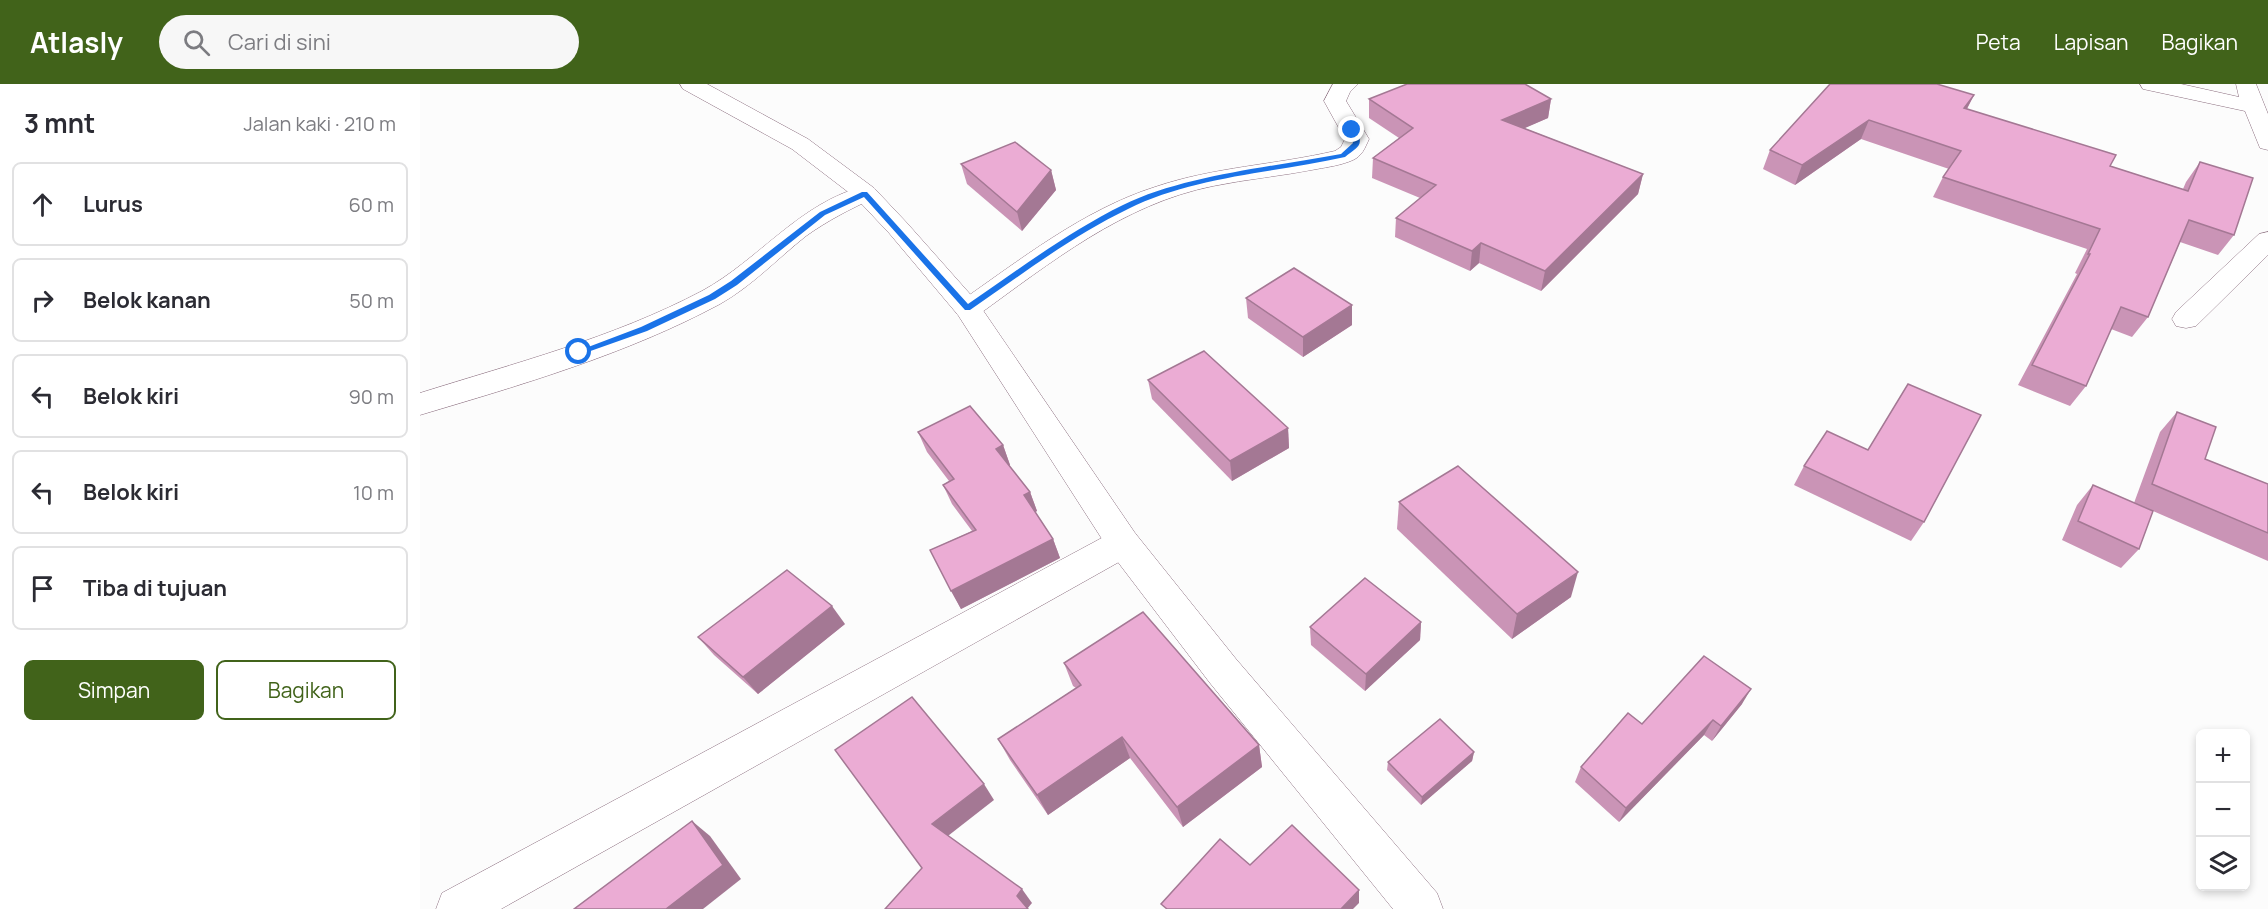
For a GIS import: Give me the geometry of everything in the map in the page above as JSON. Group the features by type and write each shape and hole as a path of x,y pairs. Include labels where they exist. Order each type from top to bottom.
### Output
{"street":[{"path":"691,84 800,144 865,193 968,309 1123,543 1223,671 1421,909"},
{"path":"968,309 1061,244 1126,206 1194,183 1343,156 1351,151 1358,139 1335,101 1340,88 1347,84"},
{"path":"2151,84 2255,107"},
{"path":"2245,84 2268,143"},
{"path":"420,404 601,344 679,313 734,283 822,213 865,193"},
{"path":"2186,318 2268,240"},
{"path":"458,909 1123,543"}],"building":[{"path":"1407,84 1525,84 1551,99 1502,120 1643,174 1545,271 1481,243 1472,251 1396,218 1436,185 1373,158 1413,128 1369,99"},
{"path":"1830,84 1937,84 1974,95 1964,108 2116,155 2110,166 2188,191 2200,162 2253,178 2234,235 2189,220 2148,317 2121,307 2086,386 2032,365 2090,254 2088,254 2100,229 1943,177 1961,151 1869,120 1802,165 1770,150"},
{"path":"1015,142 1051,170 1017,212 961,164"},
{"path":"1294,268 1352,305 1303,337 1246,298"},
{"path":"1204,351 1288,428 1230,461 1148,380"},
{"path":"1908,384 1981,415 1924,522 1804,466 1827,431 1868,450"},
{"path":"970,406 1003,445 996,449 1030,492 1024,495 1053,539 951,591 930,550 976,530 943,485 954,479 918,432"},
{"path":"2177,412 2216,427 2205,459 2268,484 2268,533 2152,484"},
{"path":"1458,466 1578,572 1517,614 1399,502"},
{"path":"2093,485 2153,511 2139,549 2078,521"},
{"path":"787,570 832,606 743,677 698,637"},
{"path":"1365,578 1421,622 1366,674 1310,627"},
{"path":"1143,612 1259,745 1177,807 1122,737 1037,795 998,739 1081,685 1064,663"},
{"path":"1704,656 1751,689 1721,726 1713,720 1626,808 1581,767 1628,713 1642,724"},
{"path":"912,697 984,784 932,824 1022,889 1017,896 1028,909 885,909 922,868 835,750"},
{"path":"1440,719 1474,752 1422,797 1388,762"},
{"path":"692,821 723,865 666,909 574,909"},
{"path":"1292,825 1359,890 1341,909 1167,909 1161,904 1220,839 1250,865"}],"route":[{"path":"579,352 644,329 712,297 755,267 822,213 865,193 968,309 1061,244 1126,206 1194,183 1343,156 1357,144 1358,139 1352,130"}]}
